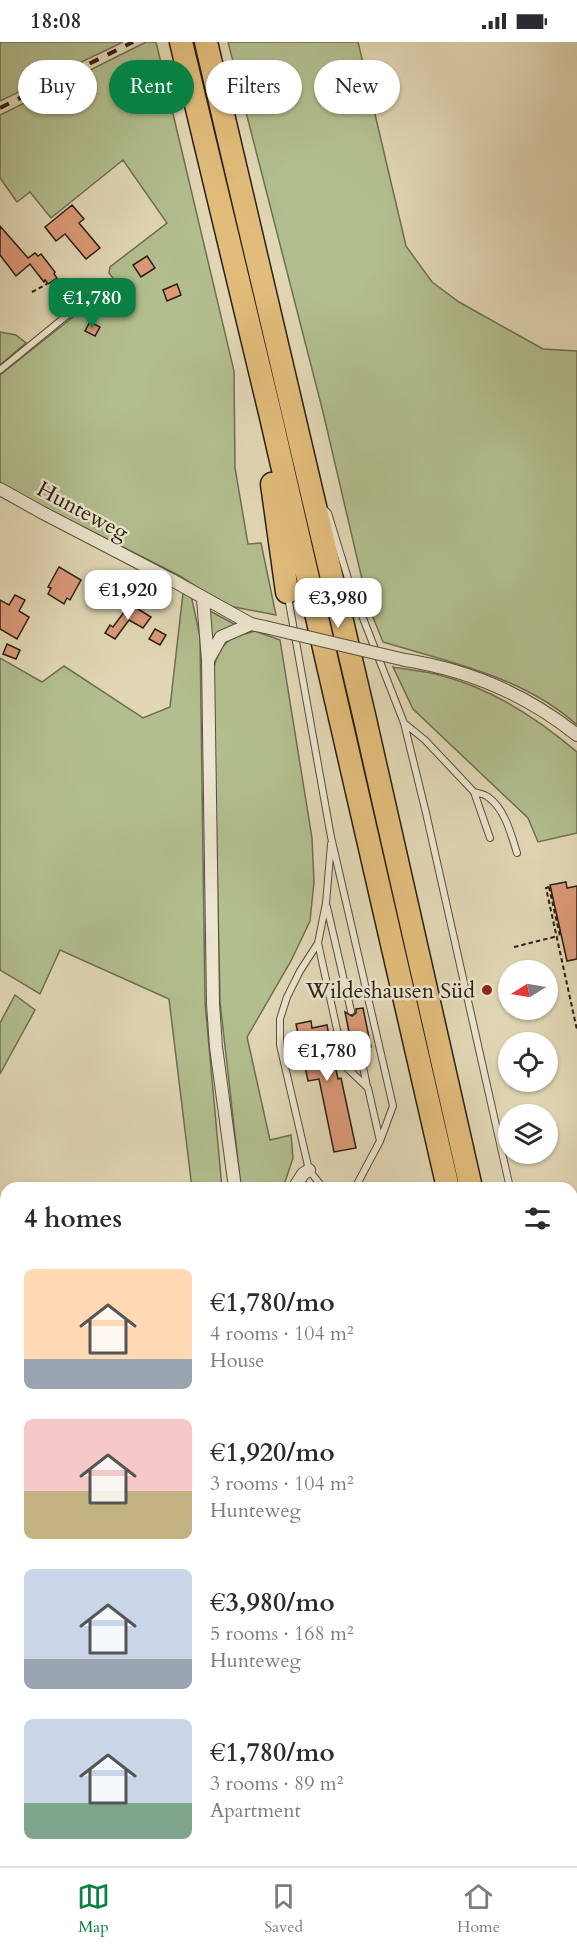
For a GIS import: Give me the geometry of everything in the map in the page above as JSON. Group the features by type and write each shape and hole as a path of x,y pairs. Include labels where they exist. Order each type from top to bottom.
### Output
{"highway":[{"path":"181,42 271,417 447,1182"},
{"path":"206,42 470,1182"},
{"path":"271,417 267,451 287,592"}],"street":[{"name":"Hunteweg","path":"0,489 251,624 405,660 440,665 522,698 577,735"},
{"path":"202,599 208,660 213,1004 216,1047 234,1182"},
{"path":"208,660 221,637 251,624"},
{"path":"298,1182 309,1170"}],"lane":[{"path":"0,370 87,298"},
{"path":"313,497 328,513 350,585 404,723 509,1182"},
{"path":"287,592 331,837 393,1106 380,1141 358,1182"},
{"path":"404,723 425,740 474,792 490,838"},
{"path":"474,792 488,796 501,813 510,831 517,854"},
{"path":"318,1182 309,1170 280,1045 280,1019 287,997 300,971 318,943 326,903 331,837"},
{"path":"326,903 351,1011"},
{"path":"318,943 345,1066 368,1088"},
{"path":"359,1048 380,1141"}],"path":[{"path":"32,292 47,284"},
{"path":"559,936 546,888 549,887 559,936 577,1030"},
{"path":"514,947 559,936"}],"green space":[{"path":"0,42 123,42 85,60 18,60 18,92 0,101"},
{"path":"146,42 156,42 160,60 110,60"},
{"path":"228,42 358,42 362,60 314,60 314,114 375,114 406,246 432,282 459,302 543,349 577,351 577,725 556,708 510,683 459,664 383,642 368,605 323,412 246,114 302,114 302,60 233,60"},
{"path":"109,60 109,114 173,114 234,371 235,468 248,544 261,543 276,615 224,605 180,576 0,485 0,375 83,309 91,319 126,295 109,273 110,267 167,223 123,160 51,218 30,192 17,202 0,178 0,115 18,106 18,114 97,114 97,66"},
{"path":"0,332 16,335 26,343 0,365"},
{"path":"183,593 191,595 200,637 205,1003 221,1182 191,1182 169,999 60,950 40,994 0,970 0,658 42,682 64,666 143,718 170,707"},
{"path":"208,610 236,625 219,633 213,639"},
{"path":"255,631 280,640 312,838 314,882 310,921 291,961 247,1037 270,1140 291,1135 293,1158 285,1182 240,1182 220,1002 213,669 223,646 238,636"},
{"path":"393,667 459,681 495,696 530,716 577,752 577,833 538,842 528,818 413,709"},
{"path":"15,995 35,1010 0,1074 0,1023"}],"building":[{"path":"72,205 84,219 79,223 100,248 86,259 65,234 56,241 45,227"},
{"path":"0,226 28,258 35,253 38,256 41,254 57,278 48,284 45,280 44,282 30,264 16,276 0,255"},
{"path":"147,256 155,268 141,277 133,265"},
{"path":"177,284 181,295 167,301 163,290"},
{"path":"90,322 100,327 95,336 85,331"},
{"path":"59,567 81,580 70,600 67,598 64,604 48,594 51,588 48,587"},
{"path":"15,595 25,600 19,611 29,617 17,639 0,629 0,600 9,605"},
{"path":"130,604 151,617 143,628 129,620 115,639 105,633 110,625 113,627"},
{"path":"155,629 166,635 160,645 149,639"},
{"path":"7,644 20,650 16,659 3,654"},
{"path":"566,882 567,888 577,886 577,959 567,961 550,885"},
{"path":"363,1008 371,1047 365,1049 362,1044 357,1043 354,1051 347,1053 343,1033 349,1032 345,1012 352,1016 356,1013 356,1009"},
{"path":"311,1021 312,1028 327,1025 329,1036 333,1035 337,1055 333,1056 338,1079 341,1078 356,1148 334,1152 319,1079 308,1081 296,1024"}],"railway":[{"path":"0,108 133,42"}],"place":[{"name":"Wildeshausen Süd","path":"487,990"}]}
